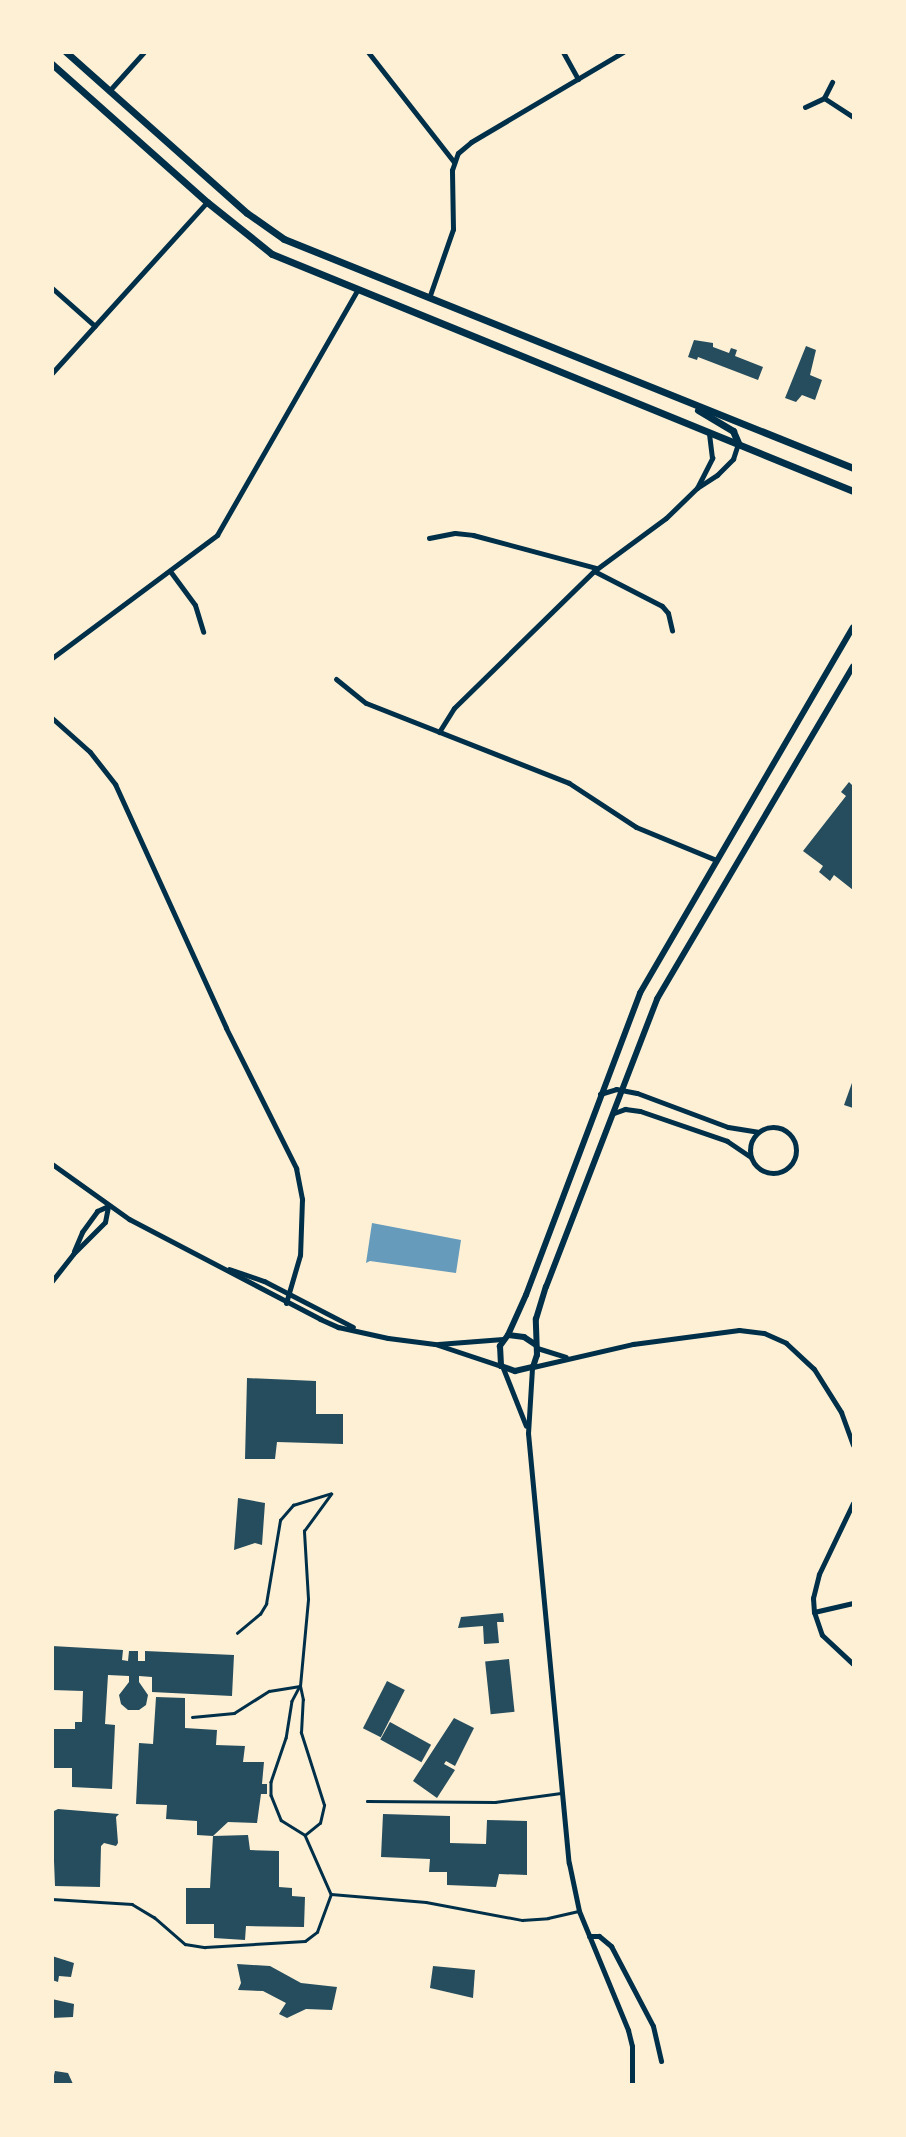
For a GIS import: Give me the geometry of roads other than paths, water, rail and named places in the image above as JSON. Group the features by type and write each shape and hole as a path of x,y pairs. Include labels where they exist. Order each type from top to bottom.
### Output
{"main road":[{"path":"66,52 265,227 304,249 853,468"},
{"path":"52,64 206,202 272,254 357,291 853,491"},
{"path":"422,317 428,300"},
{"path":"692,405 712,422 733,431 738,443"}],"street":[{"path":"109,91 144,52"},
{"path":"368,52 454,162"},
{"path":"563,52 578,79"},
{"path":"428,300 453,229 451,179 454,162 471,142 622,52"},
{"path":"805,107 824,99 832,82"},
{"path":"824,99 853,117"},
{"path":"52,373 206,202"},
{"path":"52,288 95,326"},
{"path":"52,658 223,529 357,291"},
{"path":"696,488 712,458 709,432"},
{"path":"439,732 454,708 595,570 666,518 696,488 733,459 738,443"},
{"path":"429,537 455,533 473,536 595,570 663,606 668,613 672,631"},
{"path":"170,571 195,605 203,632"},
{"path":"528,1433 502,1367 499,1352 526,1295 640,993 853,627"},
{"path":"632,2084 632,2046 628,2030 579,1911 569,1863 528,1433 536,1319 545,1287 644,1030 668,979 853,666"},
{"path":"336,679 366,703 569,783 636,827 716,860"},
{"path":"52,718 102,766 123,799 221,1016 296,1168 301,1187 302,1227 298,1268 286,1303"},
{"path":"600,1094 622,1090 727,1127 758,1132 771,1127 783,1130 793,1140 794,1159 786,1169 773,1173 761,1170 751,1157 727,1141 640,1111 625,1109 614,1113"},
{"path":"751,1157 750,1146 758,1132"},
{"path":"52,1164 108,1206 225,1268 242,1281 338,1327 388,1338 435,1344 515,1371 675,1338 739,1330 764,1333 786,1343 814,1369 841,1412 853,1445"},
{"path":"52,1281 73,1254 105,1222 108,1206"},
{"path":"73,1254 82,1232 97,1211 108,1206"},
{"path":"225,1268 246,1272 355,1329"},
{"path":"435,1344 524,1337 536,1347 569,1358"},
{"path":"853,1503 816,1583 814,1612 822,1635 853,1664"},
{"path":"814,1612 853,1603"},
{"path":"589,1936 599,1936 611,1946 653,2026 661,2061"}],"lane":[{"path":"237,1633 260,1615 266,1604 275,1534 285,1512 302,1500 331,1494 304,1531 308,1599 300,1686 303,1747 324,1805 320,1823 305,1835"},
{"path":"192,1717 234,1713 269,1691 300,1686"},
{"path":"52,1899 132,1904 154,1917 185,1944 205,1947 305,1941 312,1937 320,1926 331,1894 305,1835 281,1819 270,1789 286,1738 292,1701 300,1686"},
{"path":"367,1801 495,1802 562,1793"},
{"path":"331,1894 426,1902 522,1920 579,1911"}],"water":[{"path":"372,1223 461,1240 456,1273 370,1261 366,1263"}]}
